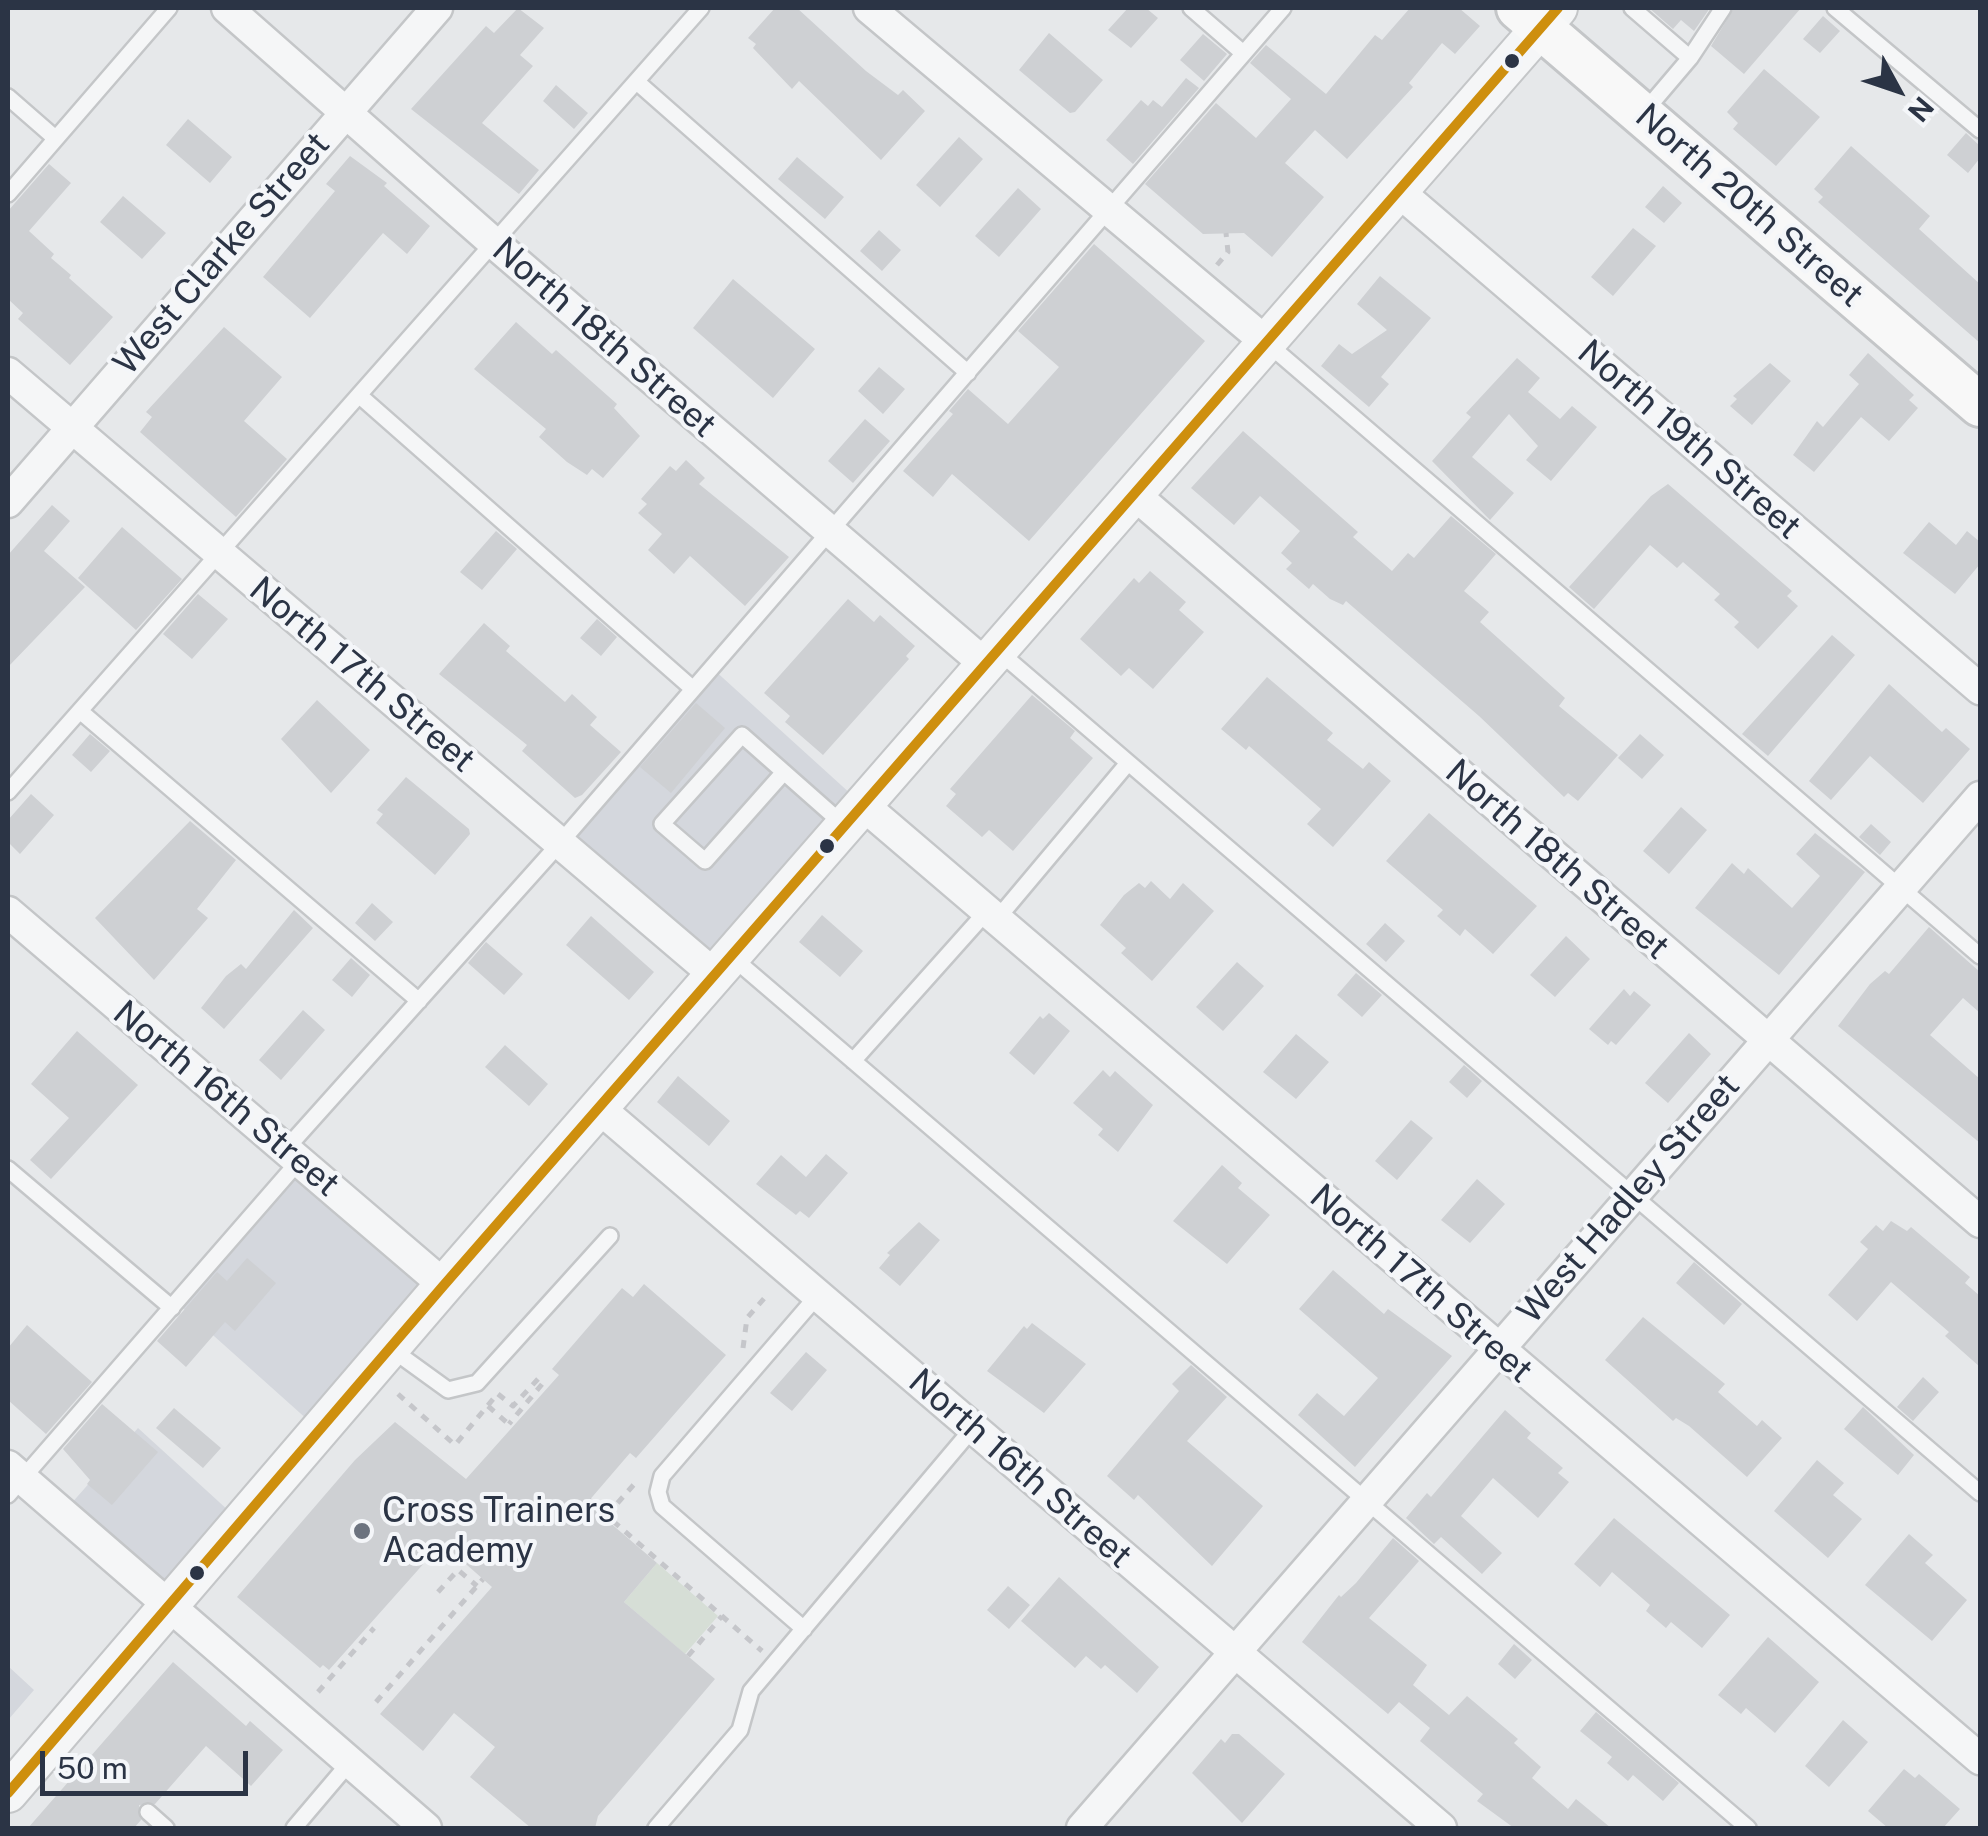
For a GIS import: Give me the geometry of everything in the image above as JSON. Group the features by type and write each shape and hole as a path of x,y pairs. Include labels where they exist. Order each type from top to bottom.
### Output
{"main road":[{"name":"North 20th Street","path":"1539,14 1642,114 1980,404"}],"street":[{"name":"North 18th Street","path":"227,8 494,244 830,531 991,657"},
{"name":"West Clarke Street","path":"8,502 437,8"},
{"path":"870,8 1266,342"},
{"path":"8,1794 444,1285 1398,191 1539,14"},
{"name":"North 19th Street","path":"1398,191 1980,689"},
{"name":"North 17th Street","path":"8,374 560,844 724,967"},
{"name":"North 18th Street","path":"1134,495 1980,1222"},
{"name":"West Hadley Street","path":"1082,1828 1980,798"},
{"name":"North 17th Street","path":"854,815 992,915 1980,1759"},
{"name":"North 16th Street","path":"8,912 444,1285"},
{"name":"North 16th Street","path":"600,1108 1441,1828"},
{"path":"12,1480 169,1606 426,1828"}],"lane":[{"path":"8,194 169,8"},
{"path":"8,792 701,8"},
{"path":"1190,8 1243,53"},
{"path":"12,1480 172,1308 419,1001 560,844 1283,8"},
{"path":"1632,8 1690,58"},
{"path":"1642,114 1690,58 1723,8"},
{"path":"1835,8 1980,130"},
{"path":"637,82 968,372"},
{"path":"8,97 55,138"},
{"path":"1266,342 1980,956"},
{"path":"360,396 693,689"},
{"path":"991,657 1128,763 1980,1492"},
{"path":"80,711 419,1001"},
{"path":"784,772 705,861 662,824 742,735 784,772 854,815"},
{"path":"853,1060 992,915 1128,763"},
{"path":"724,967 853,1060 1748,1828"},
{"path":"8,1168 172,1308"},
{"path":"390,1348 448,1390 477,1383 610,1236"},
{"path":"804,1629 662,1506 658,1492 662,1476 818,1296"},
{"path":"656,1828 740,1730 751,1691 973,1428"},
{"path":"294,1828 350,1762"},
{"path":"148,1812 166,1828"}],"path":[{"path":"1216,265 1228,252 1226,234"},
{"path":"488,1406 510,1426 543,1383 538,1378 513,1406 498,1394"},
{"path":"590,1500 775,1663"},
{"path":"438,1592 458,1570 477,1586"},
{"path":"376,1702 483,1579"},
{"path":"688,1656 722,1616"},
{"path":"318,1692 374,1628"}],"shaded area":[{"path":"712,668 863,805 716,976 560,843"},
{"path":"299,1161 444,1285 319,1430 176,1302"},
{"path":"138,1428 241,1522 169,1605 62,1514"},
{"path":"657,1563 718,1616 685,1654 624,1602"},
{"path":"8,1666 34,1690 8,1720"}],"building":[{"path":"518,8 544,28 520,55 533,66 482,123 539,170 519,194 411,109 486,26 494,33"},
{"path":"775,8 797,8 866,71 898,95 903,90 925,111 881,160 799,81 792,89 753,48 756,44 748,38"},
{"path":"1128,8 1146,8 1158,18 1131,48 1108,30"},
{"path":"1410,8 1459,8 1480,26 1455,54 1442,43 1409,83 1413,87 1347,159 1315,130 1285,163 1324,197 1272,257 1244,233 1203,234 1145,184 1216,103 1256,138 1291,99 1250,63 1266,45 1326,94 1375,35 1382,40"},
{"path":"1649,8 1710,8 1694,31 1681,20 1673,29"},
{"path":"1734,8 1801,8 1744,74 1711,46"},
{"path":"1823,16 1840,31 1820,53 1803,39"},
{"path":"1049,33 1103,80 1075,112 1070,113 1019,70"},
{"path":"1203,34 1227,54 1204,81 1180,60"},
{"path":"1764,69 1820,117 1776,166 1733,129 1738,123 1727,112"},
{"path":"1186,78 1199,88 1133,164 1106,140 1141,100 1148,106 1153,100 1162,107"},
{"path":"556,85 588,113 574,129 543,101"},
{"path":"188,119 232,157 210,183 166,145"},
{"path":"1966,133 1980,146 1980,158 1968,173 1947,155"},
{"path":"959,137 983,159 940,207 916,185"},
{"path":"1851,146 1930,216 1919,229 1980,284 1980,343 1818,202 1823,197 1814,189"},
{"path":"350,156 387,183 384,186 430,226 407,254 383,233 310,318 263,277 335,191 326,184"},
{"path":"797,157 844,197 825,219 778,179"},
{"path":"49,164 71,183 29,231 54,254 51,258 71,275 69,278 113,317 70,365 18,319 23,313 8,299 8,211"},
{"path":"1663,186 1682,203 1664,223 1645,207"},
{"path":"1018,188 1041,209 999,257 975,236"},
{"path":"123,196 166,233 142,259 100,222"},
{"path":"1633,228 1656,246 1613,296 1591,277"},
{"path":"879,230 901,250 882,271 860,251"},
{"path":"1094,244 1205,341 1029,541 952,474 933,497 903,471 953,414 949,411 968,389 1008,424 1059,367 1018,331"},
{"path":"1380,276 1431,318 1381,377 1389,384 1369,407 1321,366 1339,344 1352,354 1387,330 1357,304"},
{"path":"733,279 815,349 773,398 693,328"},
{"path":"516,322 552,354 556,350 617,404 614,408 640,436 603,478 592,469 587,475 567,462 539,437 546,429 474,369"},
{"path":"224,327 282,377 244,421 287,459 236,517 140,432 152,417 146,412"},
{"path":"1868,353 1914,395 1909,400 1918,408 1889,441 1861,417 1814,472 1793,455 1817,421 1823,427 1859,384 1849,375"},
{"path":"1517,358 1540,378 1528,392 1560,419 1572,406 1597,427 1551,481 1526,460 1538,446 1509,414 1472,457 1514,493 1490,520 1432,461 1471,417 1466,413"},
{"path":"1770,363 1791,381 1752,425 1730,406 1737,399 1733,396"},
{"path":"879,367 905,389 883,414 858,391"},
{"path":"865,419 890,441 853,483 828,461"},
{"path":"1243,431 1358,532 1353,537 1392,571 1408,553 1414,558 1451,516 1496,554 1464,591 1489,612 1480,622 1565,698 1559,706 1618,755 1578,801 1568,793 1564,797 1479,716 1346,601 1343,605 1330,599 1313,584 1309,589 1286,569 1292,563 1281,553 1300,531 1260,496 1234,525 1191,488"},
{"path":"686,460 705,478 699,484 789,557 745,606 690,556 674,574 648,550 662,534 638,513 647,504 641,499 670,466 676,471"},
{"path":"1668,484 1792,591 1787,596 1798,606 1758,649 1734,627 1739,622 1714,600 1720,594 1683,562 1677,568 1650,545 1594,609 1569,587 1651,496"},
{"path":"52,505 70,521 44,551 85,587 8,667 8,555"},
{"path":"1929,522 1956,545 1967,531 1980,542 1980,564 1955,594 1903,553"},
{"path":"122,527 182,579 136,630 78,578"},
{"path":"496,531 517,549 482,590 460,572"},
{"path":"1150,571 1186,602 1179,610 1204,632 1153,689 1129,668 1121,676 1080,639 1134,578 1139,583"},
{"path":"198,594 228,619 192,659 163,634"},
{"path":"848,599 874,622 880,615 915,646 906,656 909,659 823,755 785,722 790,716 764,693"},
{"path":"597,619 617,637 601,656 580,638"},
{"path":"484,623 510,646 506,651 565,702 572,694 597,717 590,725 621,752 582,795 575,798 522,751 527,745 439,674"},
{"path":"1832,635 1855,655 1768,756 1742,734"},
{"path":"1267,677 1333,733 1327,740 1363,769 1369,762 1391,781 1333,847 1307,824 1321,809 1249,746 1246,750 1221,729"},
{"path":"1889,684 1942,732 1946,728 1970,749 1923,803 1870,756 1831,800 1809,781"},
{"path":"1032,695 1075,731 1070,738 1093,758 1013,851 989,830 982,837 946,806 956,794 950,789"},
{"path":"317,700 370,750 331,793 281,739"},
{"path":"696,703 725,728 671,793 640,767"},
{"path":"90,734 110,751 91,772 72,755"},
{"path":"1640,734 1664,755 1642,779 1618,758"},
{"path":"406,777 469,829 470,834 435,875 376,823 383,814 377,810"},
{"path":"31,794 54,815 20,854 8,842 8,820"},
{"path":"1681,807 1707,830 1669,874 1643,851"},
{"path":"1429,813 1537,906 1493,954 1465,929 1460,936 1437,916 1443,910 1386,861"},
{"path":"190,821 236,860 197,909 208,918 154,980 95,918"},
{"path":"1871,824 1891,842 1880,855 1859,837"},
{"path":"1815,833 1865,872 1779,975 1695,908 1732,863 1744,874 1748,868 1792,908 1820,876 1796,854"},
{"path":"1151,881 1170,899 1183,883 1214,911 1152,981 1121,953 1126,948 1100,925 1124,895 1139,883 1145,888"},
{"path":"372,903 393,922 375,941 355,923"},
{"path":"294,910 313,928 224,1029 201,1008 226,976 241,964 246,969"},
{"path":"822,915 863,951 840,977 799,942"},
{"path":"591,916 654,972 629,1000 566,945"},
{"path":"1385,923 1405,941 1386,962 1366,944"},
{"path":"1929,927 1980,972 1980,1013 1963,998 1930,1035 1980,1079 1980,1143 1838,1026 1870,984 1885,971 1889,974"},
{"path":"1566,936 1590,959 1555,997 1530,975"},
{"path":"486,942 523,974 504,995 468,963"},
{"path":"351,958 370,975 352,997 332,980"},
{"path":"1237,962 1264,986 1223,1031 1196,1007"},
{"path":"1356,973 1382,995 1362,1017 1337,995"},
{"path":"1624,989 1630,996 1634,991 1651,1005 1616,1045 1611,1041 1608,1045 1589,1029"},
{"path":"303,1010 325,1030 281,1080 259,1060"},
{"path":"1049,1013 1070,1031 1034,1075 1009,1053 1040,1016 1043,1019"},
{"path":"77,1031 138,1085 51,1179 30,1160 69,1118 31,1084"},
{"path":"1689,1033 1711,1054 1668,1103 1645,1083"},
{"path":"1296,1034 1329,1062 1296,1099 1263,1072"},
{"path":"505,1045 548,1084 529,1106 485,1067"},
{"path":"1464,1065 1482,1081 1467,1098 1449,1082"},
{"path":"1103,1070 1110,1077 1115,1071 1153,1105 1118,1152 1098,1135 1103,1129 1073,1103"},
{"path":"678,1076 730,1121 709,1146 657,1102"},
{"path":"1411,1120 1433,1138 1397,1180 1375,1161"},
{"path":"826,1154 848,1173 809,1218 800,1211 796,1215 756,1184 781,1155 806,1177"},
{"path":"1222,1165 1242,1183 1238,1188 1270,1215 1227,1264 1173,1221"},
{"path":"1477,1179 1505,1204 1470,1243 1441,1220"},
{"path":"1891,1221 1907,1231 1911,1227 1970,1277 1965,1283 1980,1296 1980,1367 1945,1336 1949,1332 1891,1282 1857,1321 1828,1295 1868,1249 1860,1242 1876,1225 1883,1231"},
{"path":"919,1222 940,1240 900,1286 879,1268 890,1255 887,1253"},
{"path":"247,1258 276,1283 235,1331 225,1322 186,1367 157,1341 217,1272 227,1281"},
{"path":"1694,1262 1742,1304 1724,1325 1676,1283"},
{"path":"1333,1270 1384,1314 1388,1309 1452,1356 1355,1467 1298,1415 1317,1393 1344,1416 1378,1378 1299,1309"},
{"path":"644,1284 726,1355 636,1458 630,1453 587,1503 657,1563 624,1602 715,1679 598,1816 595,1828 531,1828 470,1777 495,1747 454,1713 423,1751 380,1714 492,1587 442,1543 329,1670 323,1665 320,1668 237,1597 355,1460 395,1422 466,1479 559,1375 552,1369 622,1288 633,1297"},
{"path":"1643,1317 1725,1384 1718,1392 1757,1426 1762,1420 1782,1438 1747,1477 1689,1426 1676,1418 1673,1421 1605,1360"},
{"path":"1032,1323 1086,1364 1044,1413 987,1371 1024,1326 1027,1329"},
{"path":"27,1325 92,1382 46,1434 8,1400 8,1348"},
{"path":"806,1352 827,1370 792,1411 770,1393"},
{"path":"1191,1365 1227,1397 1187,1441 1263,1506 1212,1566 1138,1495 1134,1500 1107,1476 1179,1391 1172,1384"},
{"path":"1923,1377 1939,1392 1913,1421 1897,1407"},
{"path":"102,1404 158,1452 112,1505 87,1484 90,1480 63,1449"},
{"path":"1863,1407 1914,1455 1898,1475 1844,1429"},
{"path":"174,1408 221,1448 203,1468 156,1428"},
{"path":"1505,1410 1531,1433 1527,1438 1563,1468 1558,1473 1569,1482 1538,1518 1493,1478 1461,1516 1502,1553 1482,1574 1441,1537 1434,1544 1406,1518 1427,1493 1431,1497"},
{"path":"1817,1460 1844,1483 1833,1495 1862,1519 1828,1558 1774,1511"},
{"path":"1614,1518 1730,1615 1702,1648 1671,1622 1666,1628 1646,1611 1650,1605 1612,1572 1600,1587 1574,1564"},
{"path":"1909,1534 1933,1555 1925,1563 1967,1600 1932,1641 1865,1585"},
{"path":"1393,1538 1419,1561 1369,1618 1427,1665 1413,1685 1449,1715 1467,1696 1518,1739 1514,1743 1541,1767 1532,1778 1568,1809 1576,1799 1611,1828 1514,1828 1477,1801 1483,1794 1420,1741 1430,1728 1399,1702 1388,1714 1302,1642 1339,1595 1356,1583"},
{"path":"1059,1577 1159,1667 1137,1693 1105,1665 1101,1669 1086,1656 1075,1668 1021,1621"},
{"path":"1008,1586 1030,1605 1009,1629 987,1610"},
{"path":"1768,1637 1819,1682 1775,1733 1746,1708 1741,1714 1718,1695"},
{"path":"1514,1644 1532,1660 1515,1679 1498,1664"},
{"path":"173,1662 246,1726 250,1721 283,1750 251,1786 206,1746 155,1804 139,1805 141,1820 134,1828 28,1828"},
{"path":"1596,1712 1679,1783 1663,1801 1633,1775 1628,1781 1607,1763 1612,1757 1580,1731"},
{"path":"1843,1720 1868,1742 1829,1787 1805,1766"},
{"path":"1232,1734 1239,1734 1285,1774 1242,1823 1192,1773 1221,1739 1225,1743"},
{"path":"1904,1769 1915,1778 1919,1774 1960,1809 1943,1828 1888,1828 1868,1811"}],"transit line":[{"path":"8,1793 444,1285 1558,8"}],"place":[{"name":"Cross Trainers Academy","path":"362,1531"}]}
